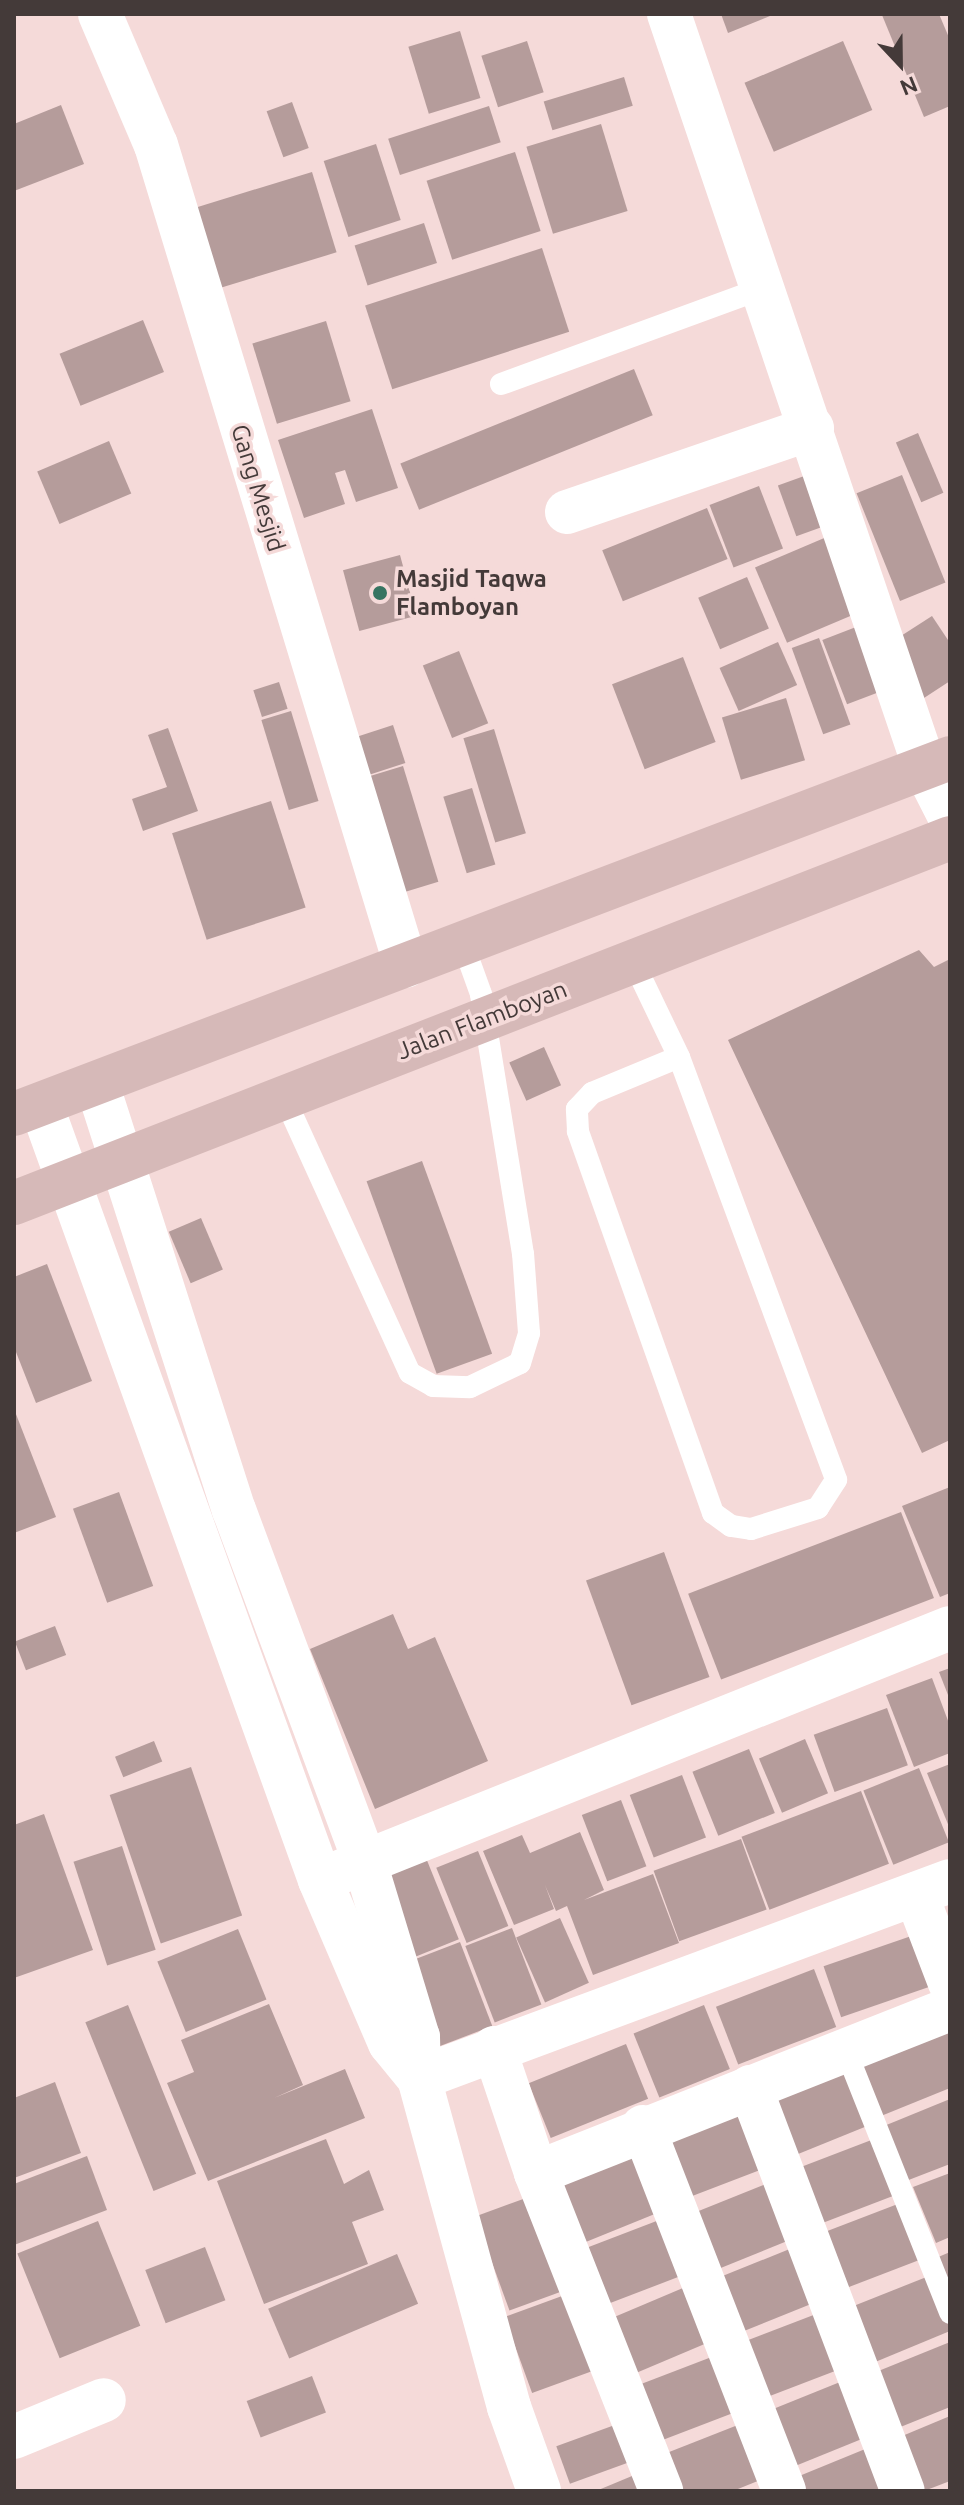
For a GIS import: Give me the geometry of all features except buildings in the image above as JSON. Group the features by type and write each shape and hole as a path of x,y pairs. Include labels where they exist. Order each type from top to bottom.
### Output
{"main road":[{"path":"28,1110 938,763"},
{"name":"Jalan Flamboyan","path":"14,1203 950,838"}],"street":[{"name":"Gang Mesjid","path":"100,14 156,145 406,966"},
{"path":"669,14 812,428 938,763 950,817"},
{"path":"567,512 812,428"},
{"path":"97,1084 118,1162 234,1510 365,1863 418,2037 419,2078 509,2407 539,2491"},
{"path":"28,1110 69,1182 320,1880 390,2043 419,2078"},
{"path":"320,1880 950,1628"},
{"path":"419,2078 933,1887 950,1983"},
{"path":"536,2173 643,2127 950,2009"},
{"path":"494,2048 536,2173 661,2491"},
{"path":"750,2087 903,2491"},
{"path":"643,2127 784,2491"},
{"path":"14,2437 104,2400"},
{"path":"508,2491 509,2407"}],"lane":[{"path":"501,384 763,288"},
{"path":"284,1097 410,1373 433,1386 470,1387 520,1363 529,1333 523,1254 485,1019 463,944"},
{"path":"633,961 679,1057 836,1480 818,1508 751,1529 731,1526 713,1513 578,1131 577,1109 592,1093 679,1057"},
{"path":"846,2051 950,2313"}],"place":[{"name":"Masjid Taqwa Flamboyan","path":"380,593"}]}
